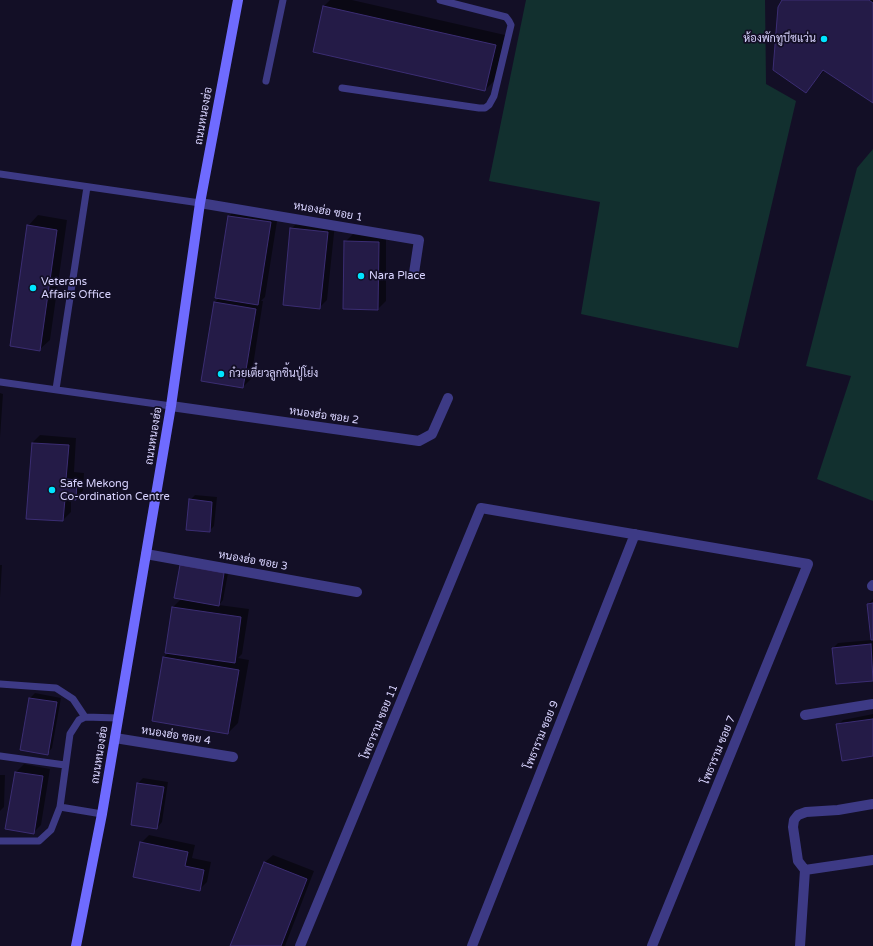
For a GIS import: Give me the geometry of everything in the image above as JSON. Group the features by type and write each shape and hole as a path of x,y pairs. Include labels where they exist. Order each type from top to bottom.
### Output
{"main road":[{"name":"ถนนหนองฮ่อ","path":"76,946 102,814 171,406 200,202 238,0"}],"street":[{"name":"หนองฮ่อ ซอย 1","path":"200,202 419,240 414,273"},
{"name":"หนองฮ่อ ซอย 2","path":"171,406 419,441 432,434 448,398"},
{"name":"โพธาราม ซอย 11","path":"300,946 481,508 635,534"},
{"name":"โพธาราม ซอย 7","path":"635,534 808,564 652,946"},
{"name":"โพธาราม ซอย 9","path":"472,946 635,534"},
{"name":"หนองฮ่อ ซอย 3","path":"146,554 357,592"},
{"path":"805,715 873,704"},
{"name":"หนองฮ่อ ซอย 4","path":"115,738 233,757"},
{"path":"800,946 805,870 798,861 793,828 794,820 798,815 806,812 838,810 873,804"},
{"path":"805,870 873,860"}],"lane":[{"path":"266,81 283,0"},
{"path":"342,88 479,108 489,105 494,96 510,26 509,21 506,17 440,0"},
{"path":"0,174 200,202"},
{"path":"56,389 87,187"},
{"path":"0,382 171,406"},
{"path":"0,684 56,688 73,699 85,717"},
{"path":"0,841 39,841 51,830 60,807 70,734 79,720 85,717 118,718"},
{"path":"0,756 65,765"},
{"path":"60,807 102,814"}],"green space":[{"path":"526,0 765,0 766,84 796,101 738,348 581,314 600,202 489,181"},
{"path":"873,149 873,501 817,479 851,376 806,366 857,168"}],"building":[{"name":"ห้องพักทูบีซแว่น","path":"782,0 869,0 873,3 873,103 823,70 806,93 773,70 778,7"},
{"path":"323,6 496,45 485,91 313,52"},
{"path":"228,216 271,222 258,305 215,298"},
{"name":"Veterans Affairs Office","path":"27,225 57,230 40,351 10,346"},
{"path":"290,228 328,232 320,309 283,305"},
{"name":"Nara Place","path":"344,241 379,242 378,310 343,309"},
{"path":"214,302 256,309 243,388 201,381"},
{"name":"Safe Mekong Co-ordination Centre","path":"32,443 69,445 66,479 77,480 76,500 65,499 63,521 26,519"},
{"path":"189,499 212,502 210,532 186,530"},
{"path":"180,565 224,573 219,606 174,598"},
{"path":"873,603 873,640 871,640 867,604"},
{"path":"172,607 241,617 235,663 165,653"},
{"path":"871,644 873,681 836,684 832,648"},
{"path":"163,657 239,670 228,734 152,721"},
{"path":"29,698 57,702 48,755 20,750"},
{"path":"873,719 873,756 842,761 836,724"},
{"path":"15,772 43,776 34,834 5,829"},
{"path":"137,783 164,787 157,829 131,825"},
{"path":"140,842 188,852 185,866 204,870 200,891 133,877"},
{"path":"264,862 307,879 281,946 230,946"}],"place":[{"name":"ห้องพักทูบีซแว่น","path":"824,39"},
{"name":"Nara Place","path":"361,276"},
{"name":"Veterans Affairs Office","path":"33,288"},
{"name":"ก๋วยเตี๋ยวลูกชิ้นปู่โย่ง","path":"221,374"},
{"name":"Safe Mekong Co-ordination Centre","path":"52,490"}]}
